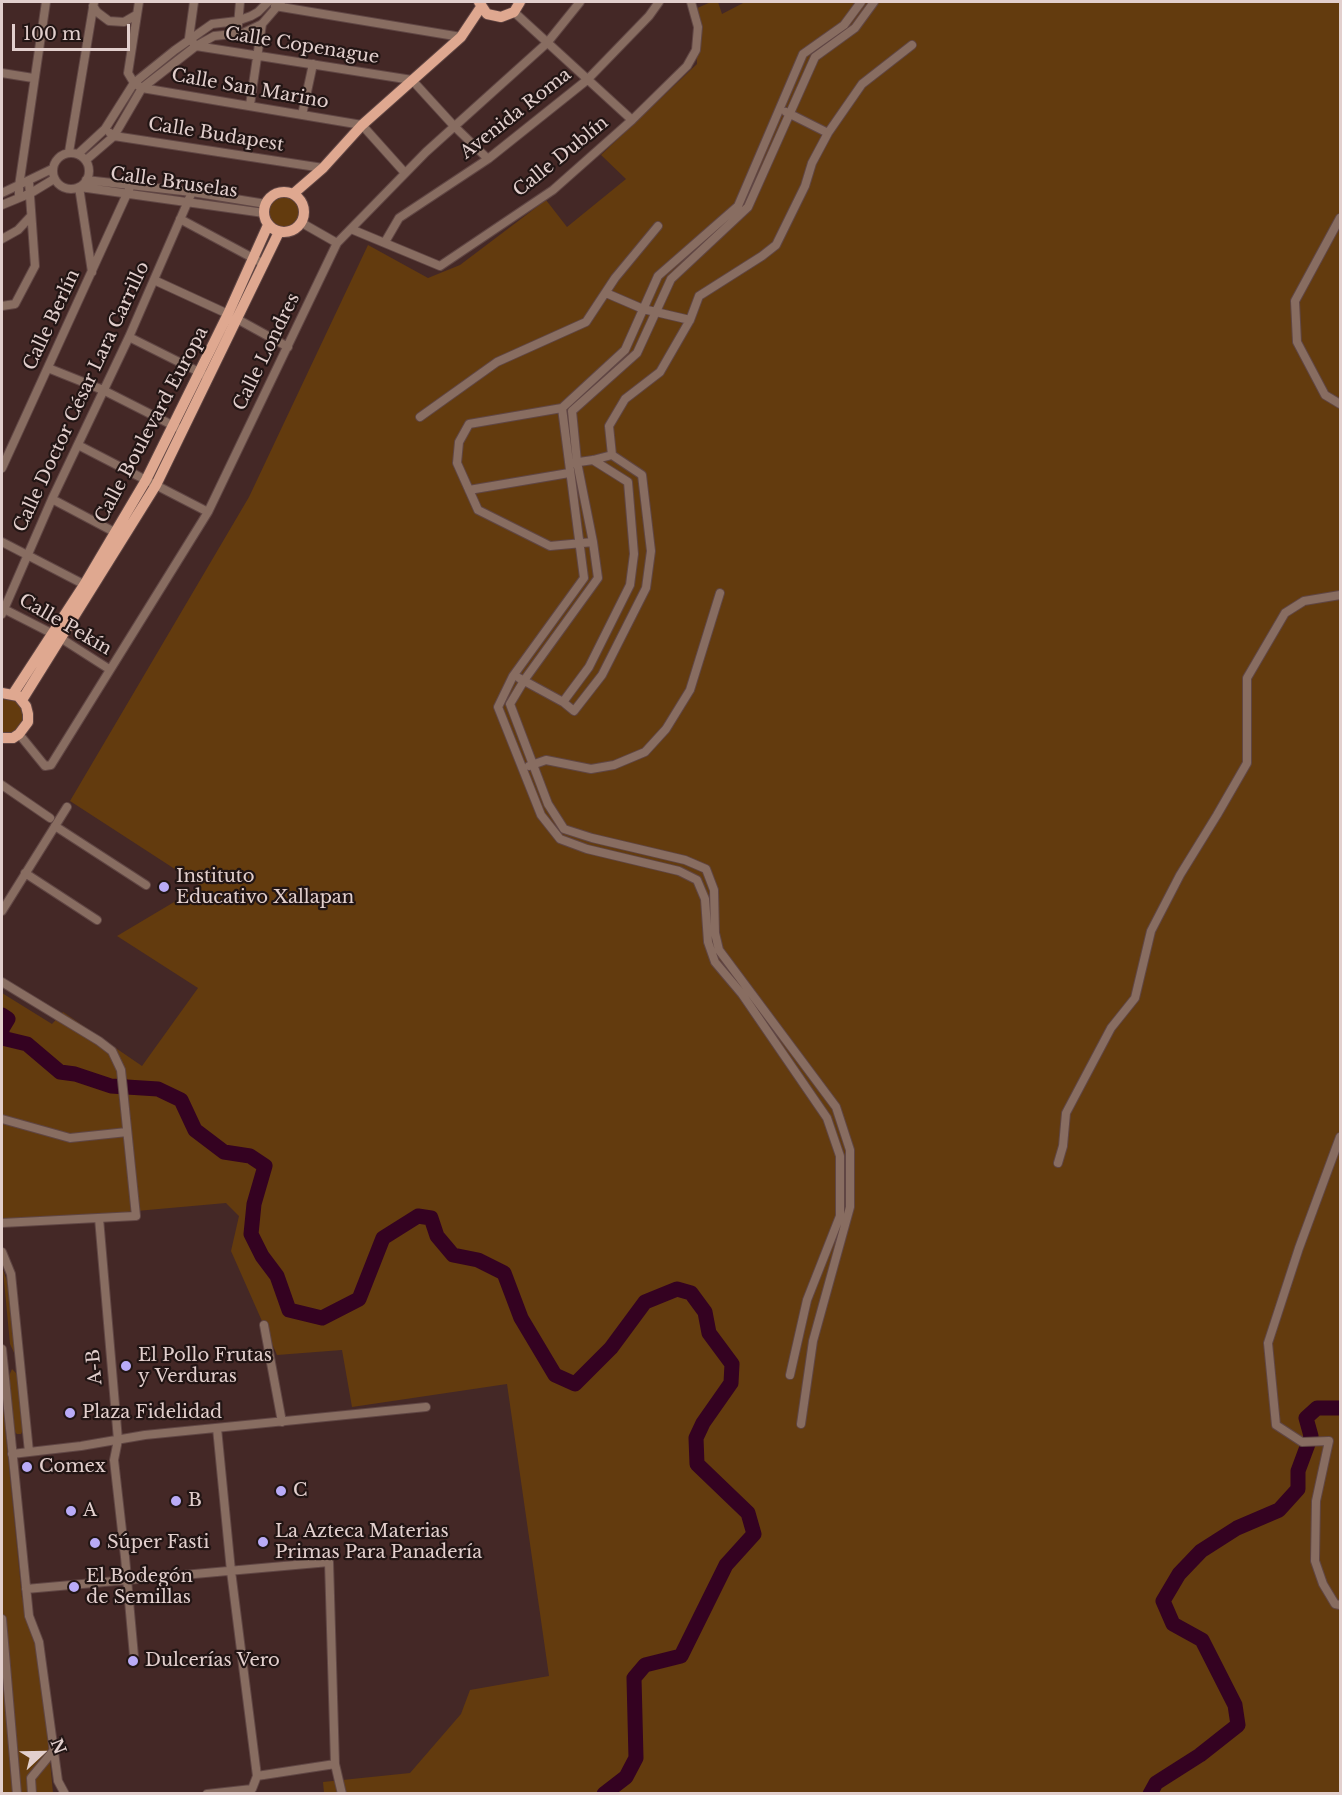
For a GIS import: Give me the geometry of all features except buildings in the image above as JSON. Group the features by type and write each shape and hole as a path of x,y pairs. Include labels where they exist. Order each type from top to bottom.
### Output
{"main road":[{"path":"296,195 362,125 461,37 482,8 501,17 514,12 520,2"},
{"path":"280,192 296,195 304,209 302,223 292,231 279,232 268,225 265,209 269,198 280,192"},
{"name":"Calle Boulevard Europa","path":"259,261 268,225"},
{"name":"Calle Boulevard Europa","path":"12,696 39,664 151,483 259,261 279,232"},
{"path":"3,739 19,734 28,722 26,706 12,696"}],"street":[{"path":"19,198 33,78 46,2"},
{"path":"138,86 128,74 139,2"},
{"path":"194,2 189,38 196,46"},
{"path":"239,33 237,21 240,2"},
{"name":"Calle Londres","path":"19,734 45,766 51,765 208,512 338,243 454,126 547,43 580,2"},
{"name":"Avenida Roma","path":"385,242 399,218 488,159 587,80 649,16 658,2"},
{"name":"Calle Dublín","path":"351,229 440,266 553,190 632,120 687,66 696,50 698,27 691,2"},
{"path":"593,542 550,546 478,510 457,463 459,442 469,424 562,408 625,350 658,276 738,206 802,54 844,25 861,2"},
{"path":"790,1375 807,1300 840,1216 840,1156 827,1118 741,994 715,962 708,942 705,899 697,880 679,871 587,849 560,839 541,815 498,707 513,676 584,578 569,473 573,463 572,411 637,352 671,279 748,207 815,57 855,28 874,2"},
{"path":"74,153 105,129 138,86 189,38 212,24 237,21 258,12 267,3 461,37"},
{"path":"94,4 102,17 116,22 124,22 136,15"},
{"path":"74,153 94,4"},
{"path":"86,160 114,136 138,86 214,36 239,33 262,24 279,4"},
{"path":"514,12 632,120"},
{"path":"250,105 262,24"},
{"path":"513,676 525,679 574,711 602,675 646,588 651,552 642,475 612,454 609,426 626,399 660,372 690,320 699,296 776,245 805,186 812,163 828,134 862,84 912,45"},
{"name":"Calle Copenague","path":"196,46 412,80"},
{"path":"303,115 313,64"},
{"path":"2,73 33,78"},
{"path":"412,80 488,159"},
{"name":"Calle San Marino","path":"138,86 362,125"},
{"path":"779,110 828,134"},
{"path":"362,125 405,173"},
{"name":"Calle Budapest","path":"105,129 114,136 323,168"},
{"path":"82,185 63,188 54,179 52,169 56,160 64,153 74,153 86,160 89,170 82,185 92,272"},
{"path":"2,193 52,169"},
{"path":"2,205 31,193 54,179"},
{"path":"2,306 15,304 35,266 29,182"},
{"name":"Calle Bruselas","path":"82,185 130,189 166,194 188,201 265,209"},
{"name":"Calle Berlín","path":"2,468 130,189"},
{"name":"Calle Bruselas","path":"166,194 192,192 265,209"},
{"name":"Calle Doctor César Lara Carrillo","path":"3,611 52,499 129,337 192,192"},
{"path":"2,239 18,230 31,216"},
{"path":"1341,218 1295,301 1297,342 1325,395 1341,404"},
{"path":"180,219 259,261"},
{"path":"302,223 338,243"},
{"path":"420,417 497,362 586,322 615,278 658,226"},
{"path":"154,280 233,316 288,347"},
{"path":"606,293 643,309 690,320"},
{"path":"129,337 204,374"},
{"path":"48,368 103,390 178,428"},
{"path":"562,408 593,542 598,578 525,679 510,704 548,804 564,829 685,860 706,869 714,890 715,933 719,950 836,1107 850,1150 850,1207 813,1341 801,1424"},
{"path":"78,445 208,512"},
{"path":"573,463 612,454"},
{"path":"563,702 589,667 630,585 634,554 628,482 593,460"},
{"path":"470,490 569,473"},
{"path":"52,499 120,534"},
{"path":"2,542 88,586"},
{"path":"523,769 546,759 591,769 614,765 645,752 666,729 690,690 720,593"},
{"path":"1058,1163 1063,1146 1066,1113 1111,1028 1136,998 1150,931 1180,875 1218,815 1247,763 1247,678 1285,613 1304,601 1341,595"},
{"name":"Calle Pekín","path":"3,611 56,635 109,669"},
{"path":"2,785 146,885"},
{"path":"2,911 53,822 67,807"},
{"path":"25,873 97,920"},
{"path":"2,982 112,1051 121,1070 136,1216 2,1223"},
{"path":"2,1119 70,1138 127,1132"},
{"path":"1341,1137 1299,1248 1268,1343 1276,1425 1302,1442 1329,1441 1316,1501 1316,1561 1323,1584 1335,1604 1341,1605"},
{"name":"A-B","path":"99,1218 118,1440 114,1460 134,1656"},
{"path":"2,1252 11,1274 29,1452"},
{"path":"264,1325 282,1422"},
{"path":"2,1349 28,1616 39,1642 58,1781 65,1794"},
{"path":"12,1454 218,1428 426,1407"},
{"path":"207,1794 252,1789 257,1776 231,1571 218,1428"},
{"path":"26,1589 329,1562 335,1764 342,1794"},
{"path":"2,1619 17,1794"},
{"path":"32,1794 31,1778 54,1750"},
{"path":"257,1776 335,1764"}],"shaded area":[{"path":"711,2 718,2 722,14 745,2 1340,2 1340,1793 324,1793 323,1782 410,1773 461,1714 470,1690 549,1676 507,1384 352,1407 342,1350 277,1355 231,1251 239,1216 226,1203 2,1223 2,993 52,1024 63,1012 142,1066 198,988 117,936 201,886 70,801 249,497 368,245 428,278 460,265 546,200 567,227 626,179 601,155 697,64 695,9"},
{"path":"284,197 295,201 299,212 295,223 284,227 273,223 269,212 273,201"},
{"path":"2,699 19,704 24,715 21,727 11,735 2,735"},
{"path":"3,1270 7,1281 17,1359 10,1344"},
{"path":"12,1369 18,1375 23,1430 21,1434 14,1431 9,1376"},
{"path":"2,1395 22,1598 39,1643 53,1793 2,1793"}],"waterway":[{"path":"2,1015 8,1019 2,1029 2,1038 27,1044 60,1072 75,1074 111,1086 158,1089 181,1100 195,1130 224,1152 250,1156 265,1166 254,1204 251,1234 262,1256 277,1276 289,1310 322,1318 359,1299 383,1238 418,1216 431,1218 437,1236 453,1255 478,1260 504,1273 521,1318 555,1375 575,1384 611,1348 645,1302 677,1289 691,1293 705,1312 709,1333 732,1364 731,1383 703,1423 696,1438 697,1464 748,1513 754,1534 726,1565 681,1656 645,1665 634,1678 636,1758 626,1777 604,1794"},
{"path":"1150,1794 1156,1783 1200,1755 1238,1725 1235,1705 1202,1640 1173,1624 1163,1601 1179,1574 1201,1551 1237,1528 1279,1510 1298,1489 1298,1471 1311,1436 1306,1418 1317,1408 1340,1408"}],"place":[{"name":"Instituto Educativo Xallapan","path":"164,887"},
{"name":"El Pollo Frutas y Verduras","path":"126,1366"},
{"name":"Plaza Fidelidad","path":"70,1413"},
{"name":"Comex","path":"27,1467"},
{"name":"C","path":"281,1491"},
{"name":"B","path":"176,1501"},
{"name":"A","path":"71,1511"},
{"name":"La Azteca Materias Primas Para Panadería","path":"263,1542"},
{"name":"Súper Fasti","path":"95,1543"},
{"name":"El Bodegón de Semillas","path":"74,1587"},
{"name":"Dulcerías Vero","path":"133,1661"}]}
